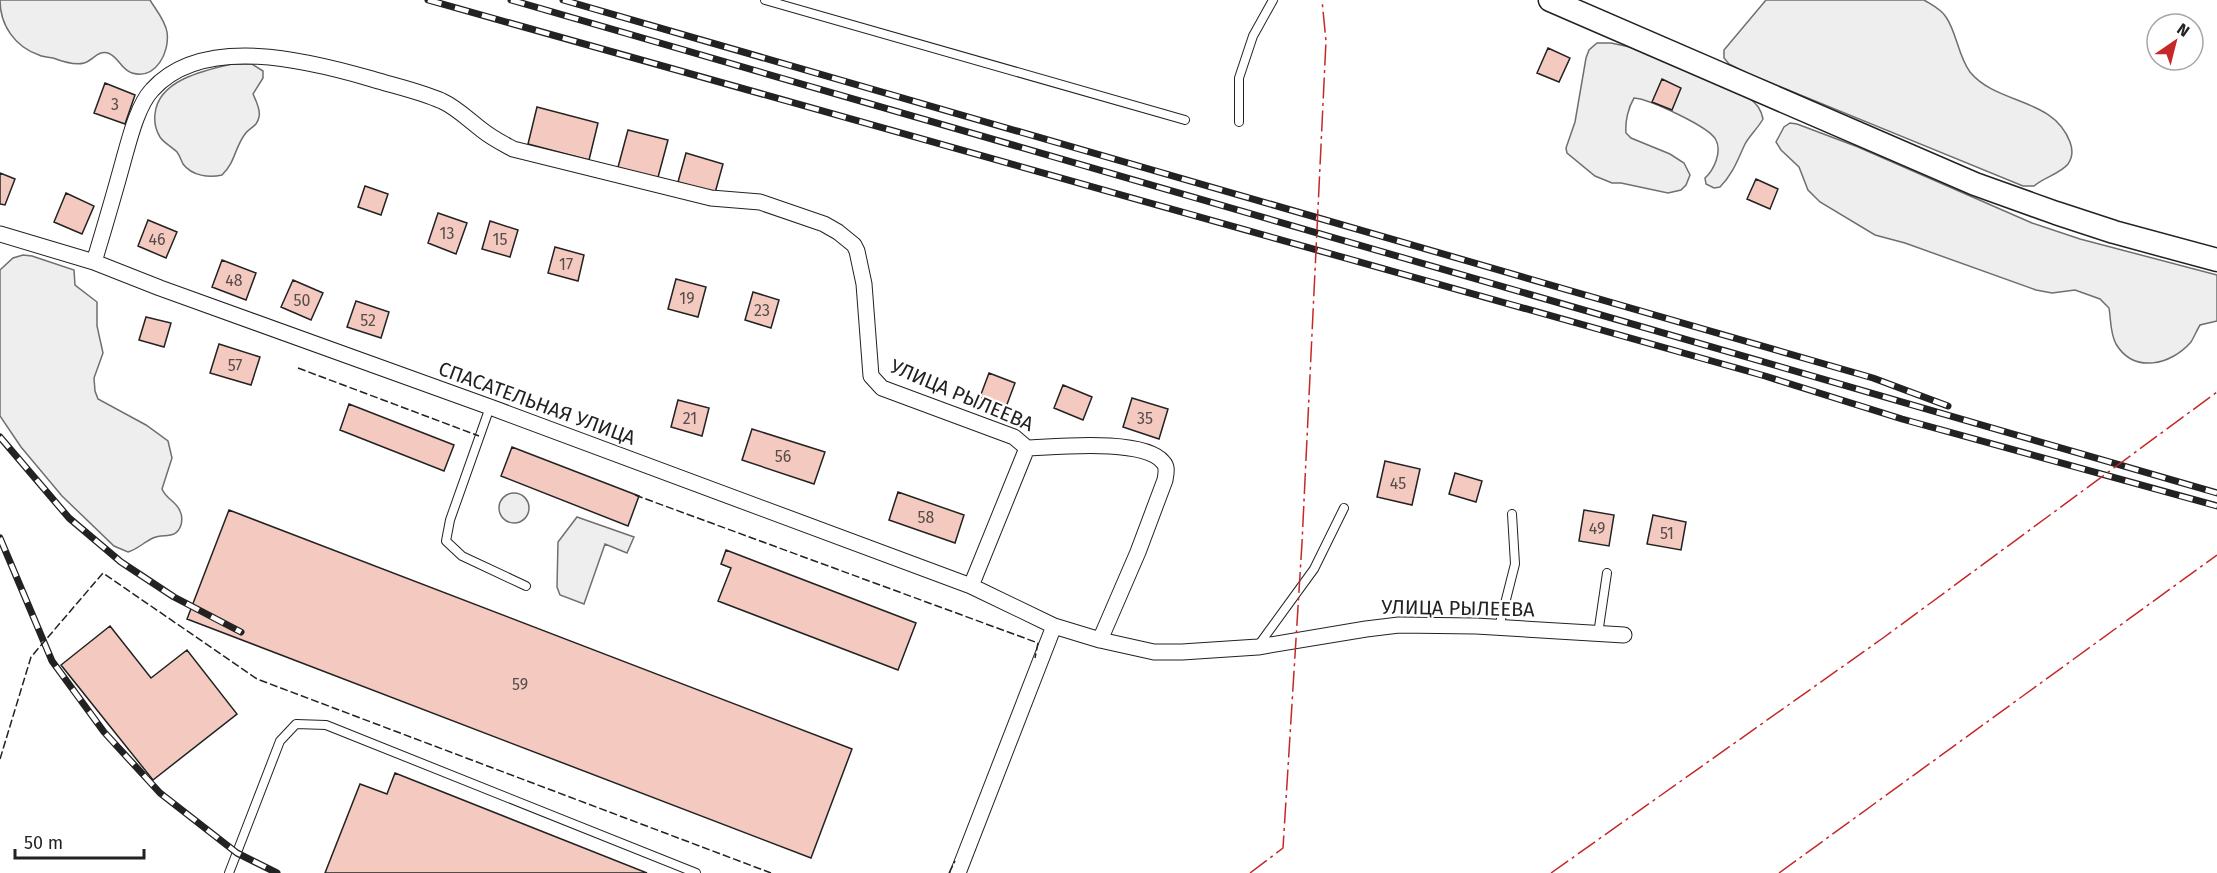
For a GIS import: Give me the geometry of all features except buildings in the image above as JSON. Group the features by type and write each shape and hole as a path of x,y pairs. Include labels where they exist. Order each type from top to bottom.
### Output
{"main road":[{"path":"1550,0 1975,184 2114,232 2217,260"}],"street":[{"name":"УЛИЦА РЫЛЕЕВА","path":"94,262 131,137 150,92 156,86 181,69 228,57 286,58 310,62 406,88 444,102 493,138 513,149 711,198 760,202 824,224 854,245 857,251 864,284 871,376 882,388 1014,437 1027,448 1079,444 1114,447 1154,455 1165,463 1167,470 1161,490 1138,552 1100,640 1154,652 1257,647 1399,625 1499,627 1624,635"},
{"name":"СПАСАТЕЛЬНАЯ УЛИЦА","path":"0,234 94,262 490,407 971,586 1054,626 1100,640"},
{"path":"971,586 1027,448"},
{"path":"958,873 1054,626"}],"lane":[{"path":"765,0 1185,120"},
{"path":"1239,122 1239,78 1253,36 1273,0"},
{"path":"490,407 450,520 446,541 462,556 526,586"},
{"path":"1257,647 1314,569 1344,508"},
{"path":"1499,627 1515,564 1512,514"},
{"path":"1598,634 1607,573"},
{"path":"229,873 280,741 296,724 326,725 696,873"}],"shaded area":[{"path":"0,0 150,0 167,32 164,56 154,68 141,74 128,71 115,57 104,52 80,64 42,56 23,47 10,34 3,18"},
{"path":"1766,0 1924,0 1939,9 1946,17 1966,66 1981,83 2038,109 2062,127 2072,148 2070,161 2061,170 2034,186 2023,186 1729,64 1724,58 1724,50"},
{"path":"1597,43 1630,47 1749,98 1756,105 1763,119 1747,141 1732,172 1720,187 1714,188 1706,184 1705,178 1714,166 1718,155 1716,140 1703,128 1678,114 1634,98 1627,115 1626,133 1631,138 1670,154 1684,163 1690,175 1681,190 1668,193 1612,183 1595,176 1567,153 1566,148 1575,122 1586,58 1589,50"},
{"path":"232,64 252,64 263,71 263,78 253,94 259,108 259,117 257,123 241,139 230,165 222,175 201,175 187,168 177,152 160,137 155,120 158,102 164,93 184,78"},
{"path":"1790,123 1858,147 2032,223 2080,239 2217,275 2217,321 2200,325 2191,342 2183,350 2163,361 2142,363 2132,360 2116,344 2109,308 2100,299 2075,290 2052,293 2036,290 1905,243 1875,235 1820,202 1808,190 1799,167 1776,142 1784,127"},
{"path":"23,255 74,270 75,285 97,302 97,326 103,353 94,378 95,391 98,399 146,425 168,441 172,458 162,489 181,513 181,525 176,533 153,538 128,552 114,546 62,496 21,447 0,416 0,270 13,258"},
{"path":"514,493 525,497 529,508 525,519 514,523 503,519 499,508 503,497"},
{"path":"577,517 634,537 627,553 605,544 584,604 560,595 557,587 558,542"}],"railway":[{"path":"428,0 1765,376 1902,419 2217,506"},
{"path":"511,0 2217,493"},
{"path":"563,0 1873,378 1948,406"},
{"path":"0,437 69,518 121,562 174,597 241,632"},
{"path":"0,538 52,661 104,732 160,793 237,853 277,873"}],"fence":[{"path":"298,368 479,436"},
{"path":"635,495 1038,643 1035,658"},
{"path":"0,759 31,657 103,573 257,679 771,873"},
{"path":"949,873 955,861"}],"power":[{"path":"1250,873 1283,848 1302,543 1326,41 1322,0"},
{"path":"1551,873 1883,638 2217,392"},
{"path":"1779,873 2217,555"}]}
